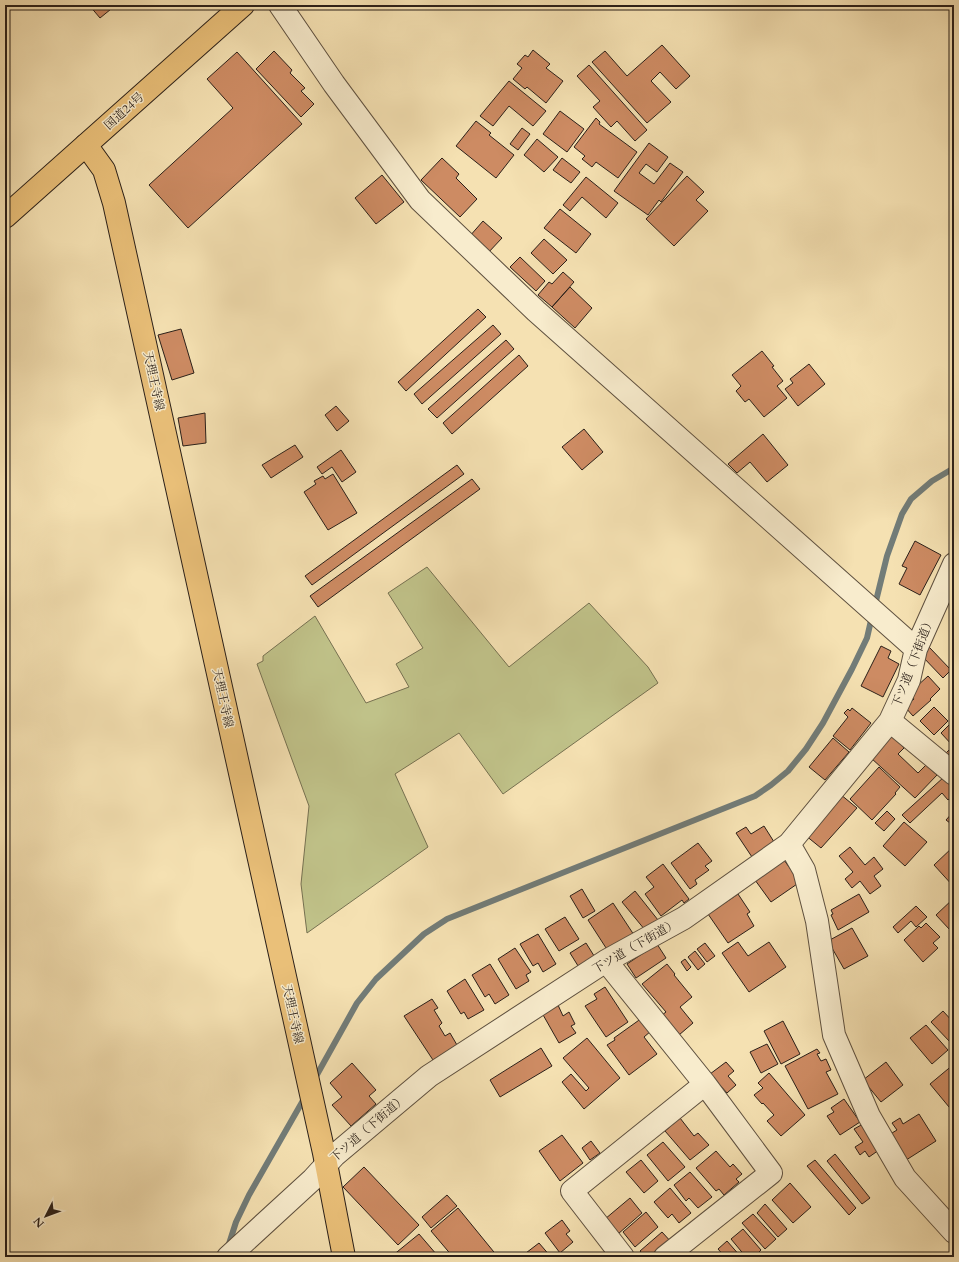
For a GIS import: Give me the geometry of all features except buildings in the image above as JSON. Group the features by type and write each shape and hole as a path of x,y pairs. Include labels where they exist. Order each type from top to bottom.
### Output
{"main road":[{"name":"国道24号","path":"5,217 243,5"},
{"name":"天理王寺線","path":"86,144 104,170 114,203 306,1071 344,1257"}],"street":[{"path":"280,5 334,84 420,200 536,311 916,649"},
{"name":"下ツ道（下街道）","path":"236,1250 326,1166 335,1155 429,1076 606,961 684,918 789,844 890,721 909,680 916,649 954,564"},
{"path":"890,721 954,774"},
{"path":"789,844 804,870 817,921 834,1035 869,1116 905,1178 954,1232"},
{"path":"606,961 705,1084 772,1173 665,1257"},
{"path":"623,1257 572,1191 705,1084"}],"green space":[{"path":"427,567 509,667 589,603 648,667 658,683 503,794 459,733 395,774 428,847 307,933 301,884 309,806 257,664 263,661 263,656 315,616 366,703 409,687 396,664 423,648 388,593"}],"waterway":[{"path":"875,605 887,556 902,514 911,499 932,481 954,468"},
{"path":"314,1080 357,1003 376,979 424,934 447,919 755,796 788,771 806,749 823,723 867,638 872,616"},
{"path":"228,1247 236,1222 249,1195 305,1097"}]}
